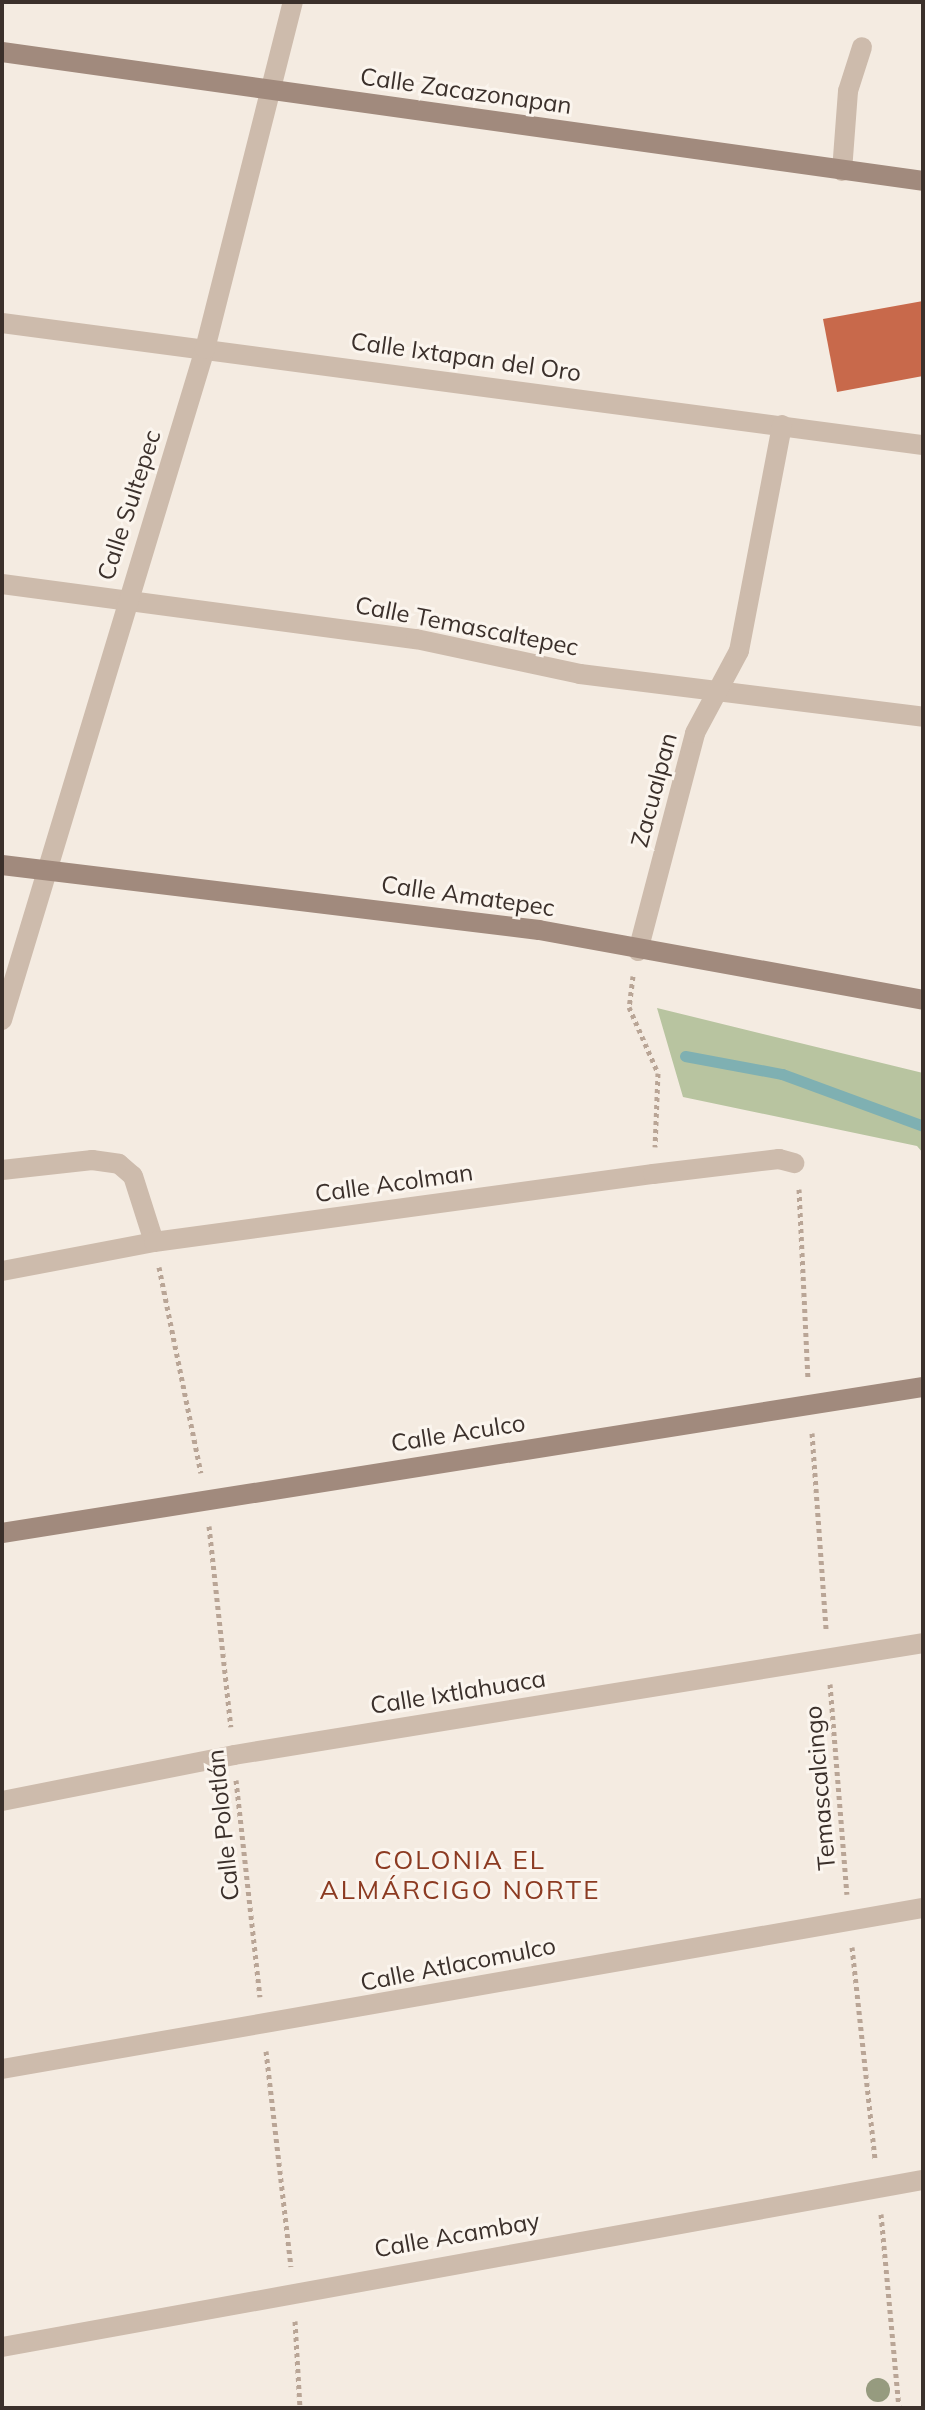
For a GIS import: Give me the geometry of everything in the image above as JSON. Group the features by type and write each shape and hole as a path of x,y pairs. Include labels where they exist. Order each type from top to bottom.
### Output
{"street":[{"name":"Calle Sultepec","path":"2,1020 49,871 126,600 205,349 293,2"},
{"path":"842,171 848,91 862,47"},
{"name":"Calle Zacazonapan","path":"2,52 923,181"},
{"name":"Calle Ixtapan del Oro","path":"2,323 923,445"},
{"name":"Zacualpan","path":"638,951 695,733 721,690 739,651 782,425"},
{"name":"Calle Temascaltepec","path":"2,584 416,639 580,674 923,717"},
{"name":"Calle Amatepec","path":"2,865 463,919 923,1000"},
{"name":"Calle Acolman","path":"2,1271 154,1242 653,1174 779,1159 794,1163"},
{"path":"2,1170 92,1160 119,1164 133,1176 154,1242"},
{"name":"Calle Aculco","path":"2,1533 206,1498 923,1387"},
{"name":"Calle Ixtlahuaca","path":"2,1801 234,1755 923,1643"},
{"name":"Calle Atlacomulco","path":"2,2069 264,2027 849,1917 923,1908"},
{"name":"Calle Acambay","path":"2,2347 293,2290 923,2180"}],"path":[{"path":"638,951 629,1007 658,1073 653,1174"},
{"name":"Temascalcingo","path":"794,1163 849,1917 899,2408"},
{"name":"Calle Polotlán","path":"154,1242 206,1498 293,2290 300,2408"}],"green space":[{"path":"657,1008 923,1073 923,1153 917,1146 683,1097"}],"building":[{"path":"923,301 923,376 837,392 823,319"}],"waterway":[{"path":"685,1056 782,1074 923,1126"}],"district":[{"name":"COLONIA EL ALMÁRCIGO NORTE","path":"460,1875"}]}
